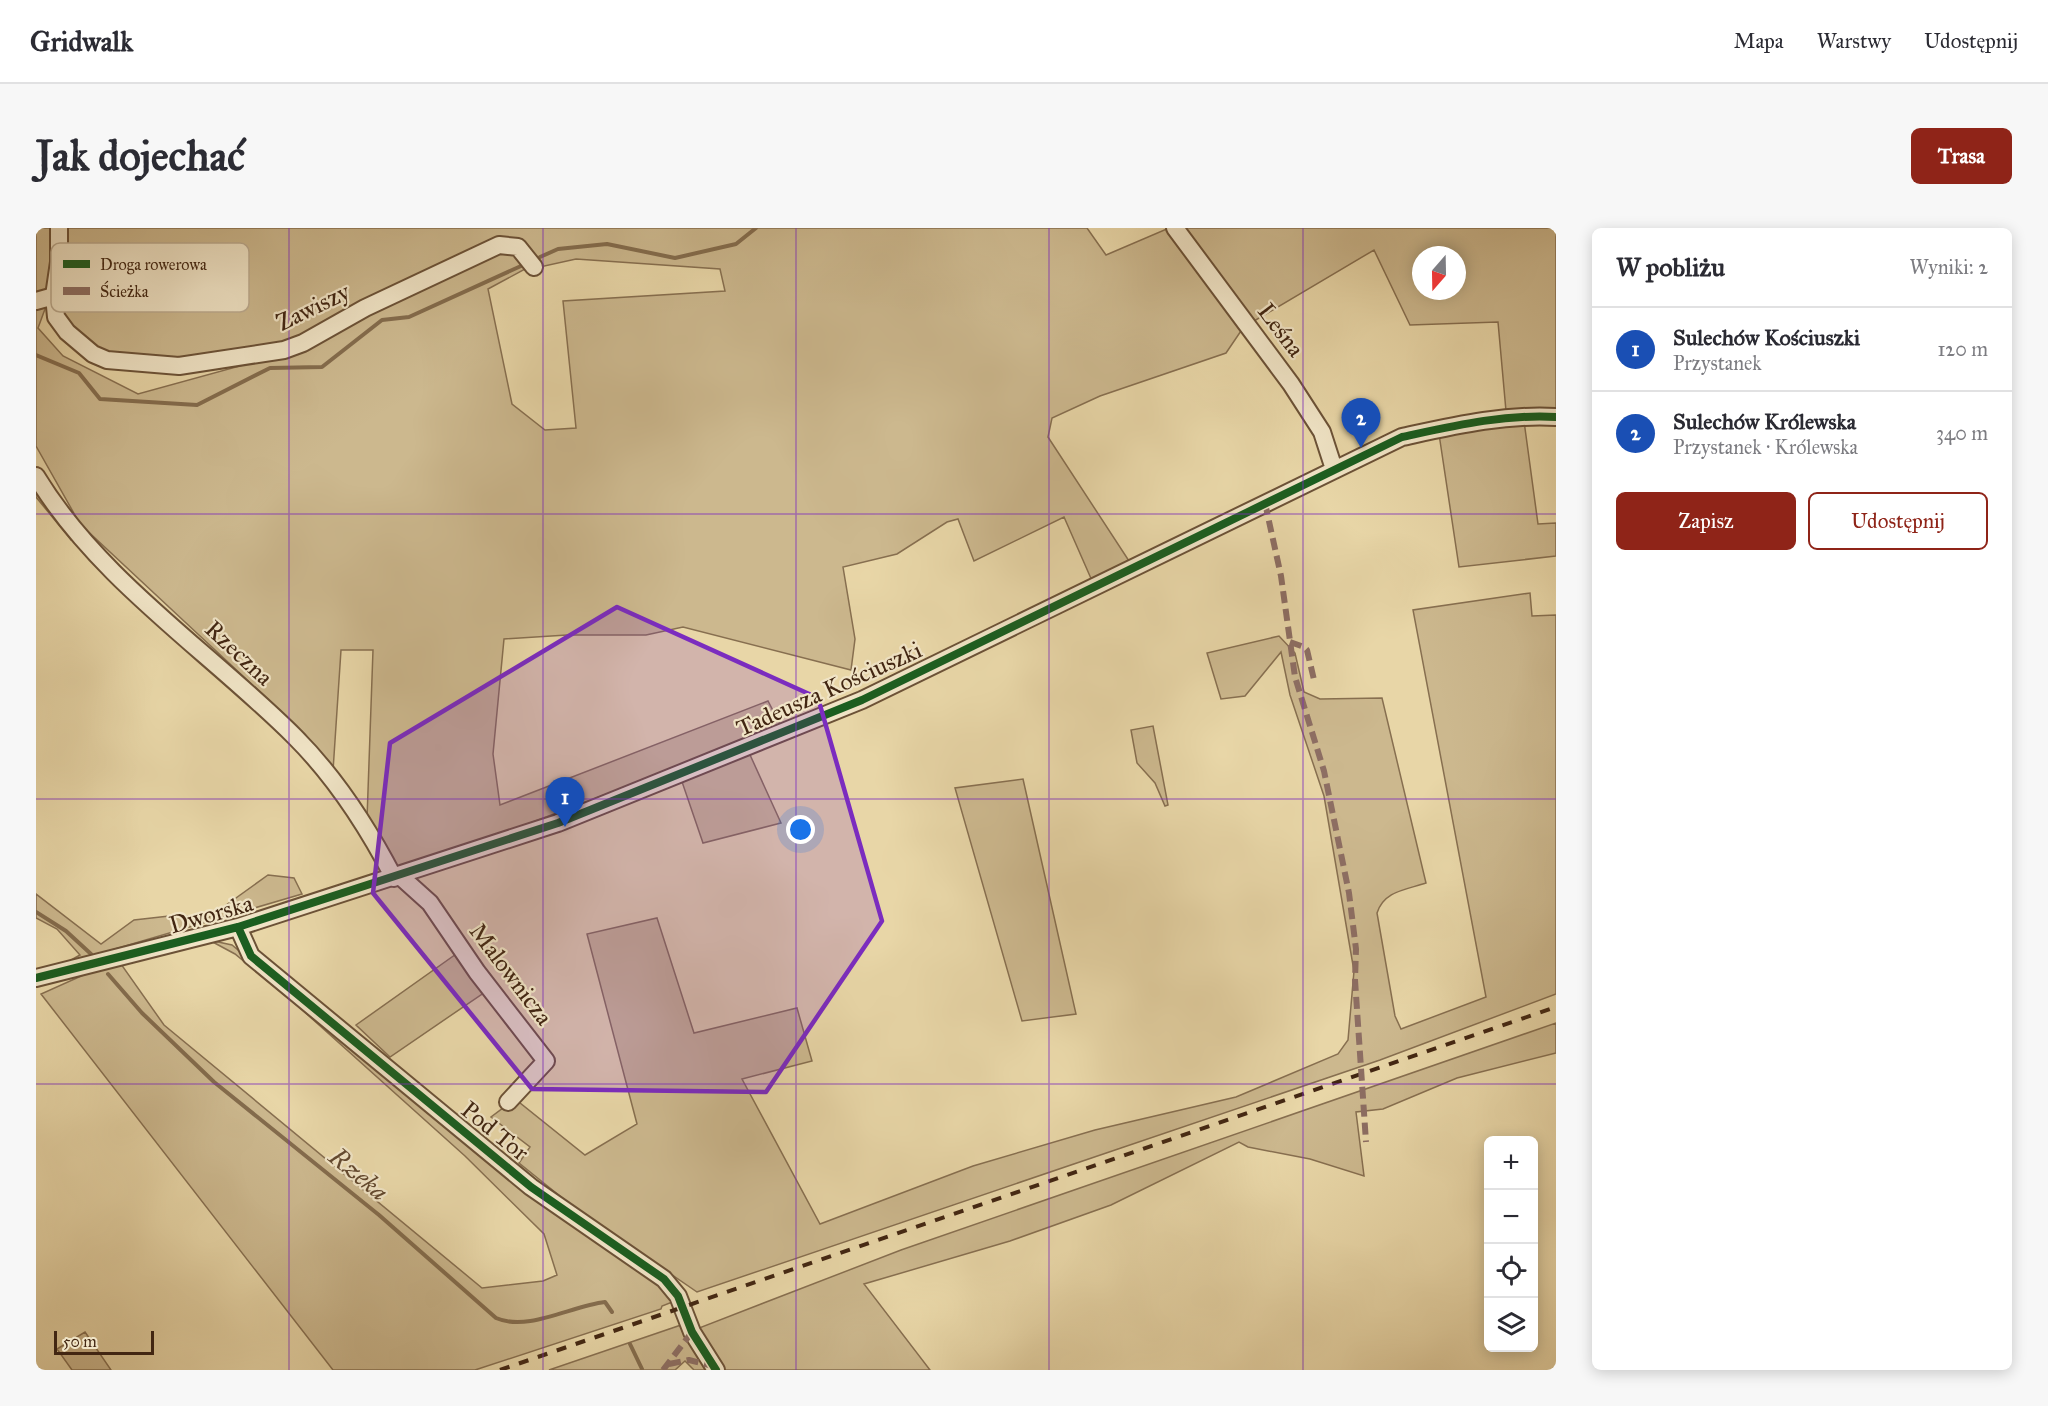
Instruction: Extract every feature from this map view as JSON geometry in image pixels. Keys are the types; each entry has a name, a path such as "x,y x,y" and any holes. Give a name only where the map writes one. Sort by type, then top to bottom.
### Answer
{"street":[{"name":"Leśna","path":"1175,228 1292,384 1322,432 1334,469"},
{"name":"Zawiszy","path":"56,312 56,317 67,332 93,354 107,360 179,366 284,350 303,343 365,308 499,245 518,247 534,267"},
{"path":"36,301 51,297"},
{"name":"Tadeusza Kościuszki","path":"397,877 558,823 862,700 1402,438 1455,425 1511,417 1556,417"},
{"name":"Rzeczna","path":"36,476 79,537 120,579 296,738 340,789 397,877"},
{"name":"Dworska","path":"36,978 238,927 397,877"},
{"name":"Malownicza","path":"397,877 430,903 477,972 546,1061 508,1102"},
{"name":"Pod Tor","path":"238,927 251,956 531,1186 664,1279 678,1296 692,1332 716,1370"}],"highlighted area":[{"path":"617,607 818,698 882,921 766,1092 532,1089 373,893 390,743"}],"shaded area":[{"path":"36,228 56,228 54,243 51,243 48,289 36,296"},
{"path":"64,228 1087,228 1106,255 1169,228 1243,328 1226,353 1100,396 1052,418 1048,437 1131,564 1093,583 1064,517 974,561 958,519 947,522 897,554 843,567 855,639 851,670 683,627 646,635 567,635 504,639 493,754 500,805 768,701 782,728 416,866 402,869 389,858 367,819 373,650 341,650 333,771 305,734 80,524 36,446 36,306 40,305 45,309 38,328 63,356 138,394 287,353 494,252 519,252 527,268 488,289 512,404 545,430 576,428 563,301 725,291 720,269 576,259 540,267 515,241 301,338 209,359 108,357 78,336 62,312 249,312 249,243 63,243"},
{"path":"1178,228 1556,228 1556,410 1506,411 1498,322 1410,325 1374,250 1249,324"},
{"path":"1524,421 1538,524 1556,523 1556,556 1459,567 1439,434"},
{"path":"36,486 74,537 71,540 36,497"},
{"path":"1530,593 1532,616 1556,615 1556,994 1380,1060 697,1292 576,1209 519,1163 530,1147 491,1117 515,1099 585,1155 637,1124 587,934 657,918 694,1033 797,1008 812,1061 742,1079 820,1224 973,1166 1095,1130 1236,1097 1338,1054 1348,1040 1354,971 1324,796 1290,695 1281,652 1245,696 1221,699 1207,653 1279,636 1295,653 1304,692 1320,699 1382,698 1426,883 1396,892 1385,900 1377,913 1395,1016 1401,1029 1486,997 1413,610"},
{"path":"1153,726 1168,805 1165,806 1155,783 1137,763 1131,730"},
{"path":"746,746 781,823 703,843 680,776"},
{"path":"1023,779 1076,1014 1022,1021 955,788"},
{"path":"268,875 294,878 302,894 64,964 80,955 57,929 36,918 36,894 101,944 134,920 178,915 208,918"},
{"path":"209,940 232,945 465,1140 588,1237 657,1284 675,1301 662,1306 661,1309 475,1370 333,1370 41,994 99,968 121,964 164,1025 482,1288 543,1281 557,1275 544,1234 465,1156 299,1007 235,954"},
{"path":"459,952 488,990 390,1057 356,1025"},
{"path":"1556,1023 1556,1053 1457,1078 1383,1109 1356,1112 1364,1176 1310,1159 1248,1147 1239,1142 1111,1205 1010,1241 864,1284 930,1370 725,1370 699,1328 901,1250"},
{"path":"684,1324 709,1370 694,1370 685,1361 675,1370 549,1370"},
{"path":"85,1332 111,1370 72,1370 57,1349"}],"waterway":[{"path":"540,257 558,249 607,244 675,258 736,244 756,228"},
{"path":"36,355 79,373 100,399 197,405 270,368 322,367 382,320 409,317 521,266"},
{"name":"Rzeka","path":"36,912 66,931 91,954"},
{"name":"Rzeka","path":"108,974 142,1013 214,1082 379,1215 496,1318 522,1322 536,1320 605,1302 612,1312"},
{"name":"Rzeka","path":"630,1344 642,1369"}],"railway":[{"path":"500,1370 1556,1007"}],"marked path":[{"path":"1265,503 1281,576 1295,677 1324,771 1349,893 1356,949 1355,980 1366,1142"},
{"path":"1290,642 1307,650 1315,684"},
{"path":"663,1370 692,1332"},
{"path":"669,1364 689,1360 713,1366"}],"cycle path":[{"path":"36,978 238,927 558,823 862,700 1402,437 1497,419 1556,417"},
{"path":"238,927 251,956 531,1187 664,1279 678,1296 692,1332 716,1370"}],"place":[{"name":"Sulechów Królewska","path":"1361,448"},
{"name":"Sulechów Kościuszki","path":"565,827"}]}
